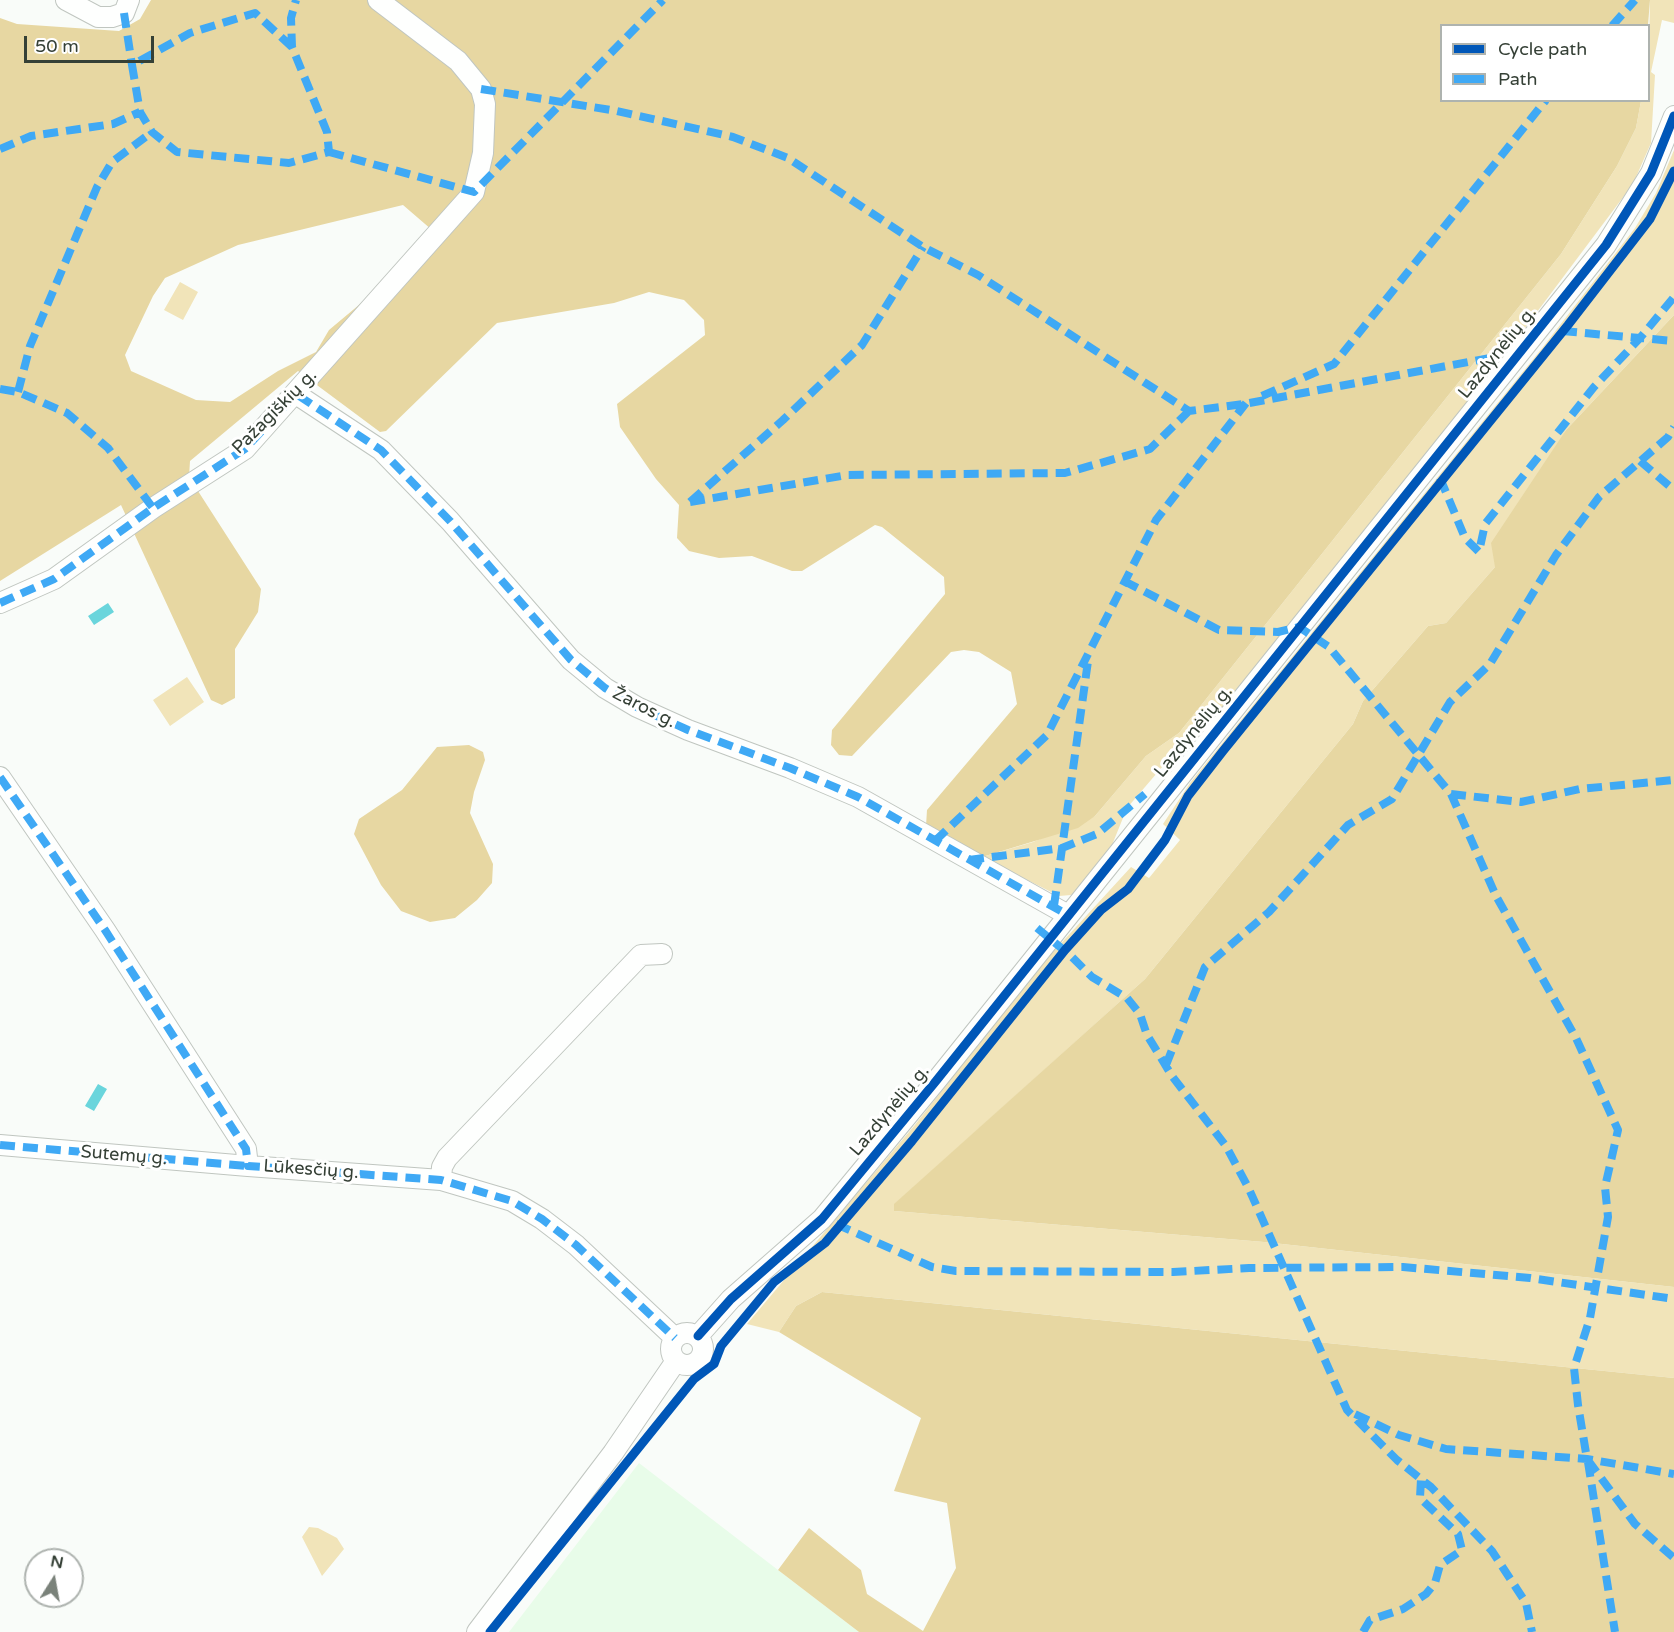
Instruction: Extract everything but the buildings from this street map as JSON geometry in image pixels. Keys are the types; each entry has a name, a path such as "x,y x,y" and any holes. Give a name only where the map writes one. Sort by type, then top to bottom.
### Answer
{"street":[{"path":"66,0 98,16 112,18 124,13 129,0"},
{"name":"Pažagiškių g.","path":"0,603 54,579 153,508 245,448 296,394 474,192 483,153 485,104 481,89 458,61 378,0"},
{"name":"Lazdynėlių g.","path":"698,1336 731,1299 822,1219 1606,244 1651,174 1674,116"},
{"name":"Žaros g.","path":"296,394 381,450 450,521 571,660 605,688 637,707 688,730 790,768 858,797 1068,915"},
{"name":"Lūkesčių g.","path":"0,777 105,930 246,1149 248,1166 441,1180 512,1201 542,1219 576,1245 675,1338"},
{"path":"441,1180 442,1167 447,1158 641,955 662,954"},
{"name":"Sutemų g.","path":"0,1145 248,1166"},
{"path":"690,1333 698,1336 703,1343 702,1358 690,1366 676,1361 671,1346 675,1338 690,1333"},
{"path":"477,1632 613,1454 676,1361"}],"shaded area":[{"path":"151,0 1650,0 1648,24 1440,24 1440,102 1641,102 1636,128 1617,166 1561,254 1179,733 1146,756 1095,816 1078,828 982,857 926,826 927,810 1017,704 1011,672 979,652 964,650 951,652 852,756 839,755 831,745 832,730 945,594 944,577 882,527 875,525 802,571 792,571 752,556 719,558 689,551 677,538 679,505 656,479 620,427 617,404 705,335 704,320 684,300 649,292 614,303 497,323 386,431 380,432 298,371 190,461 189,477 261,589 258,612 235,649 235,698 222,705 211,700 121,505 0,581 0,18 17,24 119,31 140,19","holes":["403,205 432,230 366,299 329,330 316,352 278,371 230,402 196,400 131,371 125,355 153,296 165,278 238,245"]},
{"path":"1650,0 1674,0 1674,23 1662,20 1651,72 1655,75 1651,143 1633,184 1510,348 1340,564 1198,739 1169,759 1127,808 1110,850 1079,891 1071,895 1059,896 982,857 1033,842 1095,816 1146,756 1179,733 1561,254 1617,166 1636,128 1641,102 1650,102"},
{"path":"1674,150 1674,315 1566,430 1495,567 1446,623 1428,626 1363,701 1353,724 1145,979 894,1205 894,1211 1264,1242 1674,1287 1674,1378 822,1292 796,1306 779,1332 747,1324 914,1126 1043,963 1131,867 1149,878 1180,840 1163,824 1190,783 1543,347 1635,228 1656,193"},
{"path":"180,282 198,292 183,320 164,310"},
{"path":"1674,315 1674,1287 1264,1242 894,1211 894,1204 1145,979 1353,724 1363,701 1428,626 1446,623 1495,567 1491,543 1566,430"},
{"path":"187,677 204,702 170,726 153,700"},
{"path":"469,745 483,752 485,760 474,792 470,813 493,864 492,883 477,900 455,918 430,922 401,911 381,885 354,834 359,819 402,790 437,747"},
{"path":"822,1292 1674,1378 1674,1632 859,1632 778,1570 809,1528 861,1570 867,1594 923,1631 956,1568 947,1503 894,1491 921,1418 779,1332 796,1306"},
{"path":"639,1463 778,1570 859,1632 509,1632"},
{"path":"309,1527 318,1528 337,1538 344,1549 322,1576 302,1537"}],"water":[{"path":"108,603 114,612 94,625 88,616"},
{"path":"98,1084 107,1089 94,1111 85,1106"}],"marked path":[{"path":"292,47 255,13 190,33 132,65 140,112 152,132 177,152 289,163 329,152 327,132 292,47 291,18 296,0"},
{"path":"329,152 474,192 663,0"},
{"path":"1614,24 1635,0"},
{"path":"124,13 132,65"},
{"path":"481,89 617,111 680,125 733,137 788,158 923,247 978,275 1189,411 1244,404 1500,356"},
{"path":"1262,396 1334,364 1544,102"},
{"path":"0,149 31,136 113,124 140,112"},
{"path":"18,392 30,346 97,187 112,162 152,132"},
{"path":"690,502 783,420 862,345 923,247"},
{"path":"1562,331 1640,338 1674,297"},
{"path":"1440,478 1465,538 1479,552 1485,524 1594,387 1640,338 1674,341"},
{"path":"0,389 18,392 67,413 108,448 153,508"},
{"path":"0,603 54,579 153,508 245,449 296,394 381,450 450,521 571,660 605,688 637,707 688,730 790,768 858,797 1068,915"},
{"path":"935,841 1047,735 1156,520 1246,403"},
{"path":"690,502 847,475 1065,473 1150,449 1189,411"},
{"path":"1166,1065 1205,967 1269,912 1348,825 1392,799 1450,702 1490,664 1556,555 1599,497 1668,437 1674,427"},
{"path":"1640,461 1674,490"},
{"path":"1124,581 1219,630 1278,632 1299,627 1329,647 1451,794 1496,896 1576,1038 1618,1130 1605,1187 1608,1217 1590,1318 1574,1368 1578,1405 1587,1459 1635,1524 1674,1558"},
{"path":"1054,906 1088,661"},
{"path":"0,777 105,930 246,1149 248,1166 441,1180 512,1201 542,1219 576,1245 675,1338"},
{"path":"1451,794 1521,802 1580,789 1674,780"},
{"path":"969,860 1062,848 1097,834 1145,794"},
{"path":"1037,928 1092,977 1127,998 1140,1014 1147,1035 1172,1076 1226,1146 1249,1189 1347,1410 1397,1460 1431,1487 1492,1551 1526,1603 1532,1632"},
{"path":"0,1145 248,1166"},
{"path":"836,1224 932,1267 956,1271 1173,1272 1249,1268 1403,1267 1530,1278 1674,1299"},
{"path":"1355,1414 1399,1435 1446,1449 1587,1459 1674,1474"},
{"path":"1588,1462 1615,1632"},
{"path":"1363,1632 1370,1620 1403,1609 1426,1594 1435,1583 1440,1565 1462,1550 1458,1534 1420,1498 1421,1479"}],"cycle path":[{"path":"698,1336 731,1299 822,1219 936,1081 1606,245 1651,173 1674,116"},
{"path":"490,1632 694,1379 714,1364 721,1346 774,1282 825,1243 912,1141 1065,950 1101,910 1128,889 1165,840 1188,796 1223,751 1568,325 1650,219 1674,171"}]}
